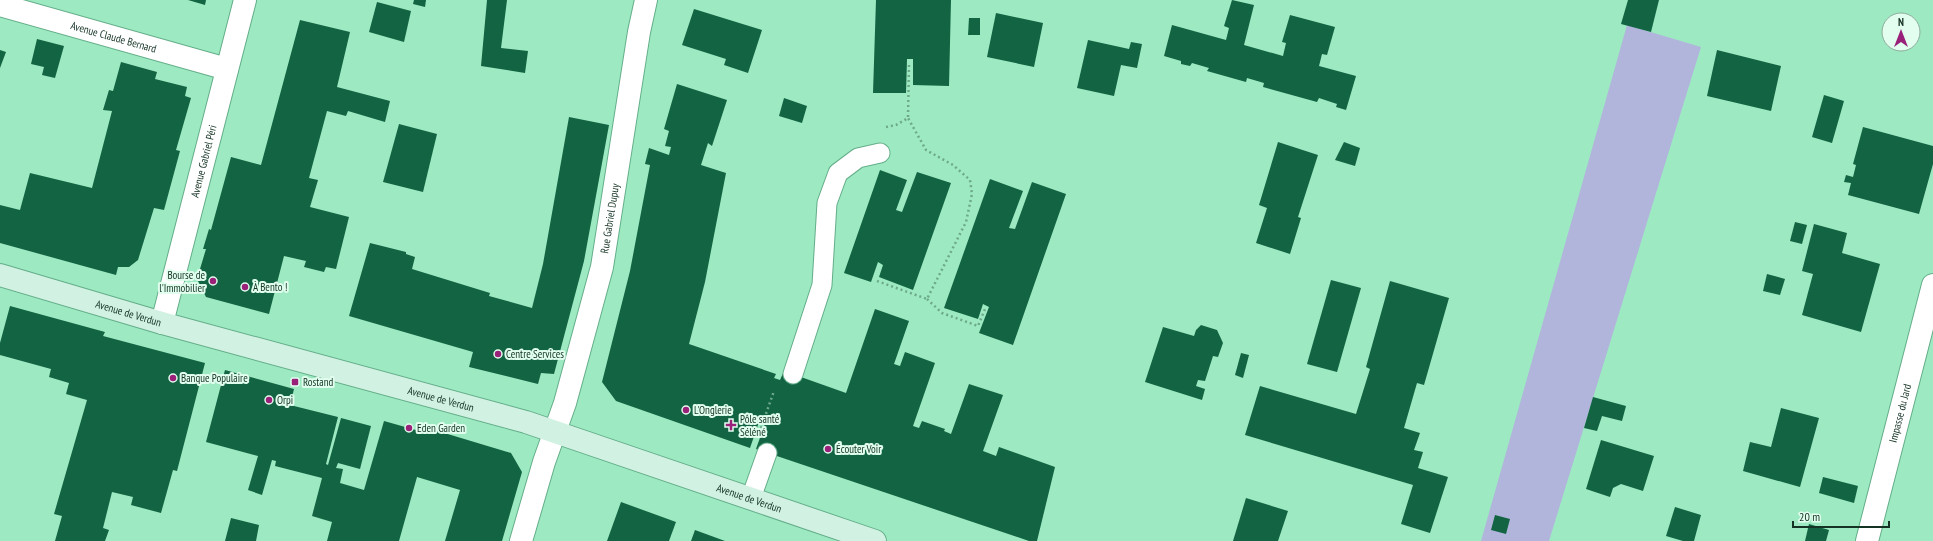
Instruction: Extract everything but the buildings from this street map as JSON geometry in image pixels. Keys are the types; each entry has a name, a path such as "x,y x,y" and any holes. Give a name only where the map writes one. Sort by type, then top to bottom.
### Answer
{"main road":[{"name":"Avenue de Verdun","path":"0,276 436,397 555,432 875,541"}],"street":[{"name":"Avenue Gabriel Péri","path":"162,322 246,0"},
{"name":"Rue Gabriel Dupuy","path":"520,541 544,462 565,403 602,267 639,32 646,0"},
{"name":"Avenue Claude Bernard","path":"0,5 227,69"},
{"name":"Impasse du Jard","path":"1867,541 1933,285"}],"lane":[{"path":"793,374 822,285 827,203 838,173 858,158 880,153"},
{"path":"751,498 766,453"}],"path":[{"path":"908,118 926,150 953,165 970,180 972,194 966,222 927,299"},
{"path":"877,281 927,299 942,314 978,326 985,309"}],"shaded area":[{"path":"1627,25 1701,47 1549,541 1481,541"}],"place":[{"name":"Bourse de l'Immobilier","path":"213,281"},
{"name":"À Bento !","path":"245,287"},
{"name":"Centre Services","path":"498,354"},
{"name":"Banque Populaire","path":"173,378"},
{"name":"Rostand","path":"295,382"},
{"name":"Orpi","path":"269,400"},
{"name":"L'Onglerie","path":"686,410"},
{"name":"Pôle santé Séléné","path":"731,425"},
{"name":"Eden Garden","path":"409,428"},
{"name":"Écouter Voir","path":"828,449"}]}
